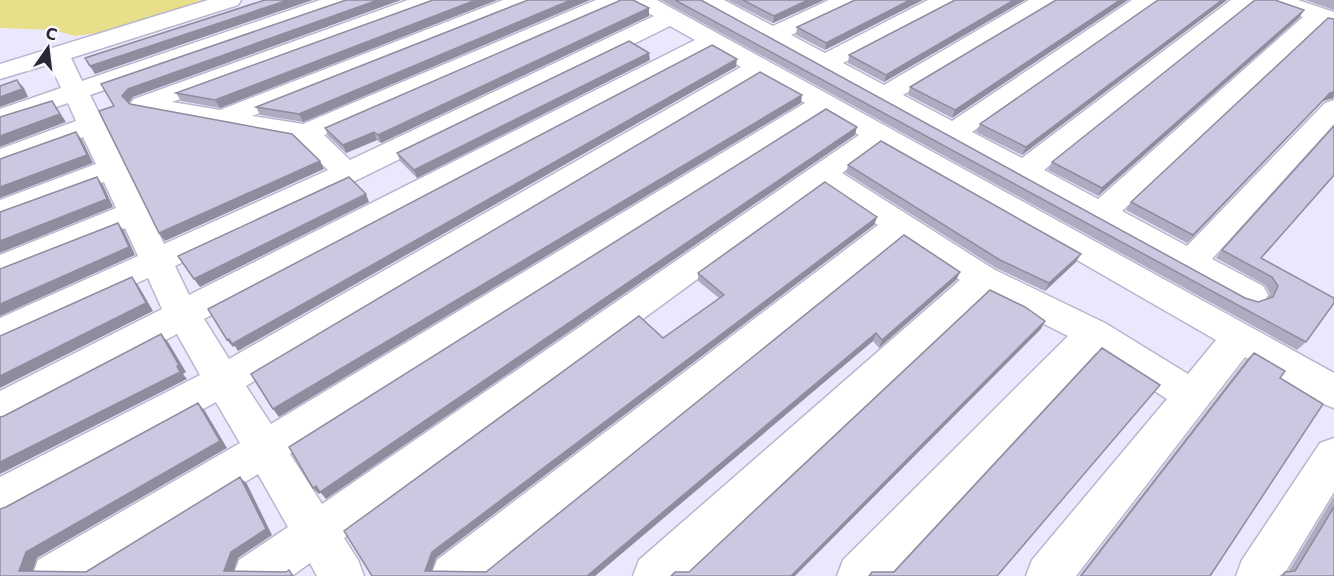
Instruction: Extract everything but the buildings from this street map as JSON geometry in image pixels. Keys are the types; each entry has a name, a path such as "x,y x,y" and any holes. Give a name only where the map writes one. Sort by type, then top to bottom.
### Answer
{"street":[{"path":"0,72 230,0"},
{"path":"0,118 341,0"},
{"path":"143,104 428,0"},
{"path":"223,118 522,0"},
{"path":"76,93 306,133 614,0"},
{"path":"641,0 1334,392"},
{"path":"773,35 846,0"},
{"path":"824,63 945,0"},
{"path":"884,95 1045,0"},
{"path":"953,133 1146,0"},
{"path":"1024,171 1245,0"},
{"path":"1101,213 1326,17 1277,0"},
{"path":"725,3 773,35 1251,295"},
{"path":"0,333 157,263 670,17"},
{"path":"0,409 184,316 713,39"},
{"path":"57,54 184,316 342,576"},
{"path":"0,498 223,381 758,67"},
{"path":"54,576 824,103"},
{"path":"1191,262 1334,108"},
{"path":"0,159 92,125"},
{"path":"306,133 347,173"},
{"path":"255,576 316,535 878,134"},
{"path":"0,211 112,168"},
{"path":"821,173 983,279 1093,333 1193,396"},
{"path":"0,268 133,213"},
{"path":"453,576 899,225"},
{"path":"655,576 983,279"},
{"path":"859,576 1093,333"},
{"path":"1048,576 1240,337"},
{"path":"1258,576 1334,456"}],"shaded area":[{"path":"0,0 203,0 106,32 75,36 53,30 0,28"}]}
